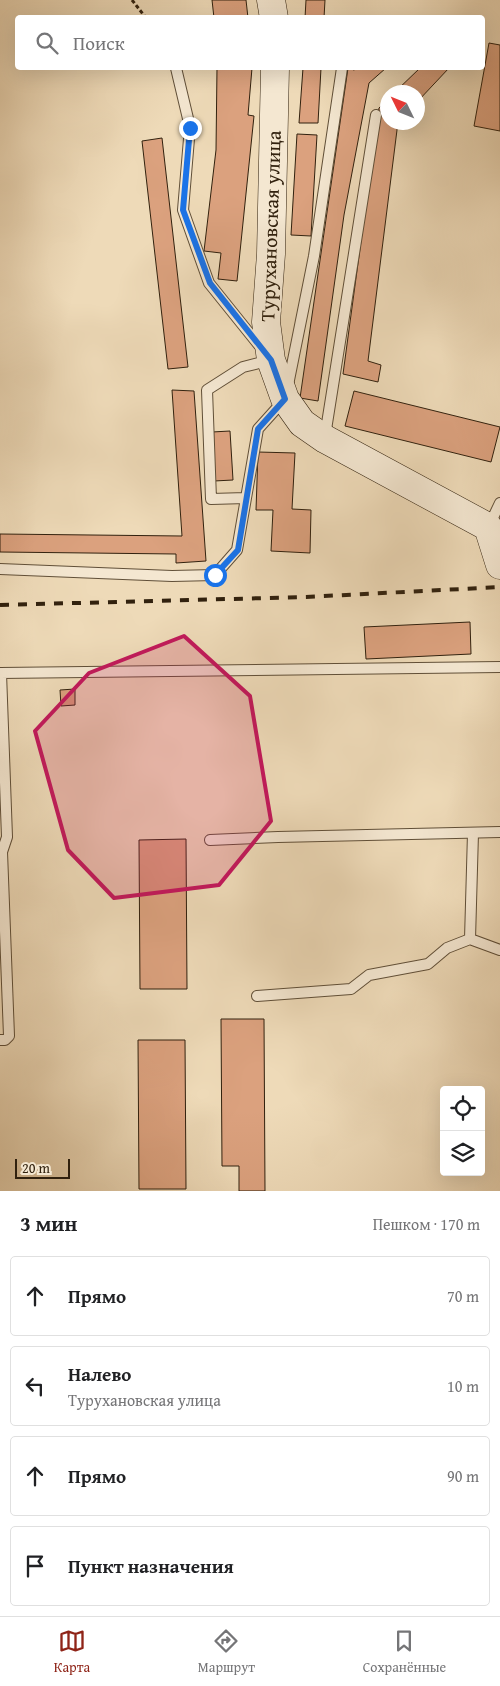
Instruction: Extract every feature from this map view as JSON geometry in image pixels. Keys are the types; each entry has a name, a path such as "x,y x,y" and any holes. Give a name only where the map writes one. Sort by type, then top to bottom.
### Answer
{"street":[{"path":"271,0 274,15"},
{"name":"Турухановская улица","path":"275,70 271,254 266,322 271,360 285,399 302,424 325,439 496,517 500,565"}],"lane":[{"path":"176,70 190,128 183,210 210,283 271,360 242,366 207,390 211,499 246,498"},
{"path":"0,569 172,576 215,575 238,550 258,429 285,399 314,256 342,70"},
{"path":"325,439 376,115"},
{"path":"0,1040 8,1039 9,1036 2,852 8,837 0,672 500,668"},
{"path":"210,840 500,832"},
{"path":"470,939 473,833"},
{"path":"257,996 351,989 369,975 428,964 447,948 470,939 500,950"}],"path":[{"path":"132,0 144,15"}],"highlighted area":[{"path":"184,636 250,696 271,821 219,885 114,898 68,850 35,731 89,673"}],"building":[{"path":"212,0 246,0 248,15 214,15"},
{"path":"306,0 325,0 324,15 305,15"},
{"path":"489,43 500,45 500,131 474,126"},
{"path":"217,70 252,70 248,115 254,116 237,281 218,279 221,253 204,251 216,150"},
{"path":"303,70 321,70 318,123 299,123"},
{"path":"348,70 384,70 369,83 344,215 318,401 300,398"},
{"path":"418,70 447,70 425,94 425,85 402,85"},
{"path":"379,108 380,130 397,130 368,361 381,365 378,382 343,374"},
{"path":"297,134 317,135 311,236 291,235"},
{"path":"162,138 188,367 168,369 142,141"},
{"path":"172,390 194,391 206,561 176,563 176,554 0,552 0,534 182,536"},
{"path":"354,391 500,427 491,462 345,426"},
{"path":"230,431 233,480 214,481 212,432"},
{"path":"258,452 295,453 292,509 311,510 310,553 271,551 273,510 256,510"},
{"path":"470,622 471,654 366,659 364,627"},
{"path":"75,689 75,705 61,706 60,690"},
{"path":"186,839 187,989 140,989 139,840"},
{"path":"221,1019 264,1019 265,1191 239,1191 239,1166 222,1166"},
{"path":"138,1040 185,1040 186,1189 139,1189"}],"railway":[{"path":"0,605 306,597 500,587"}],"route":[{"path":"190,128 183,210 210,283 271,360 285,399 258,429 238,550 215,575"}]}
